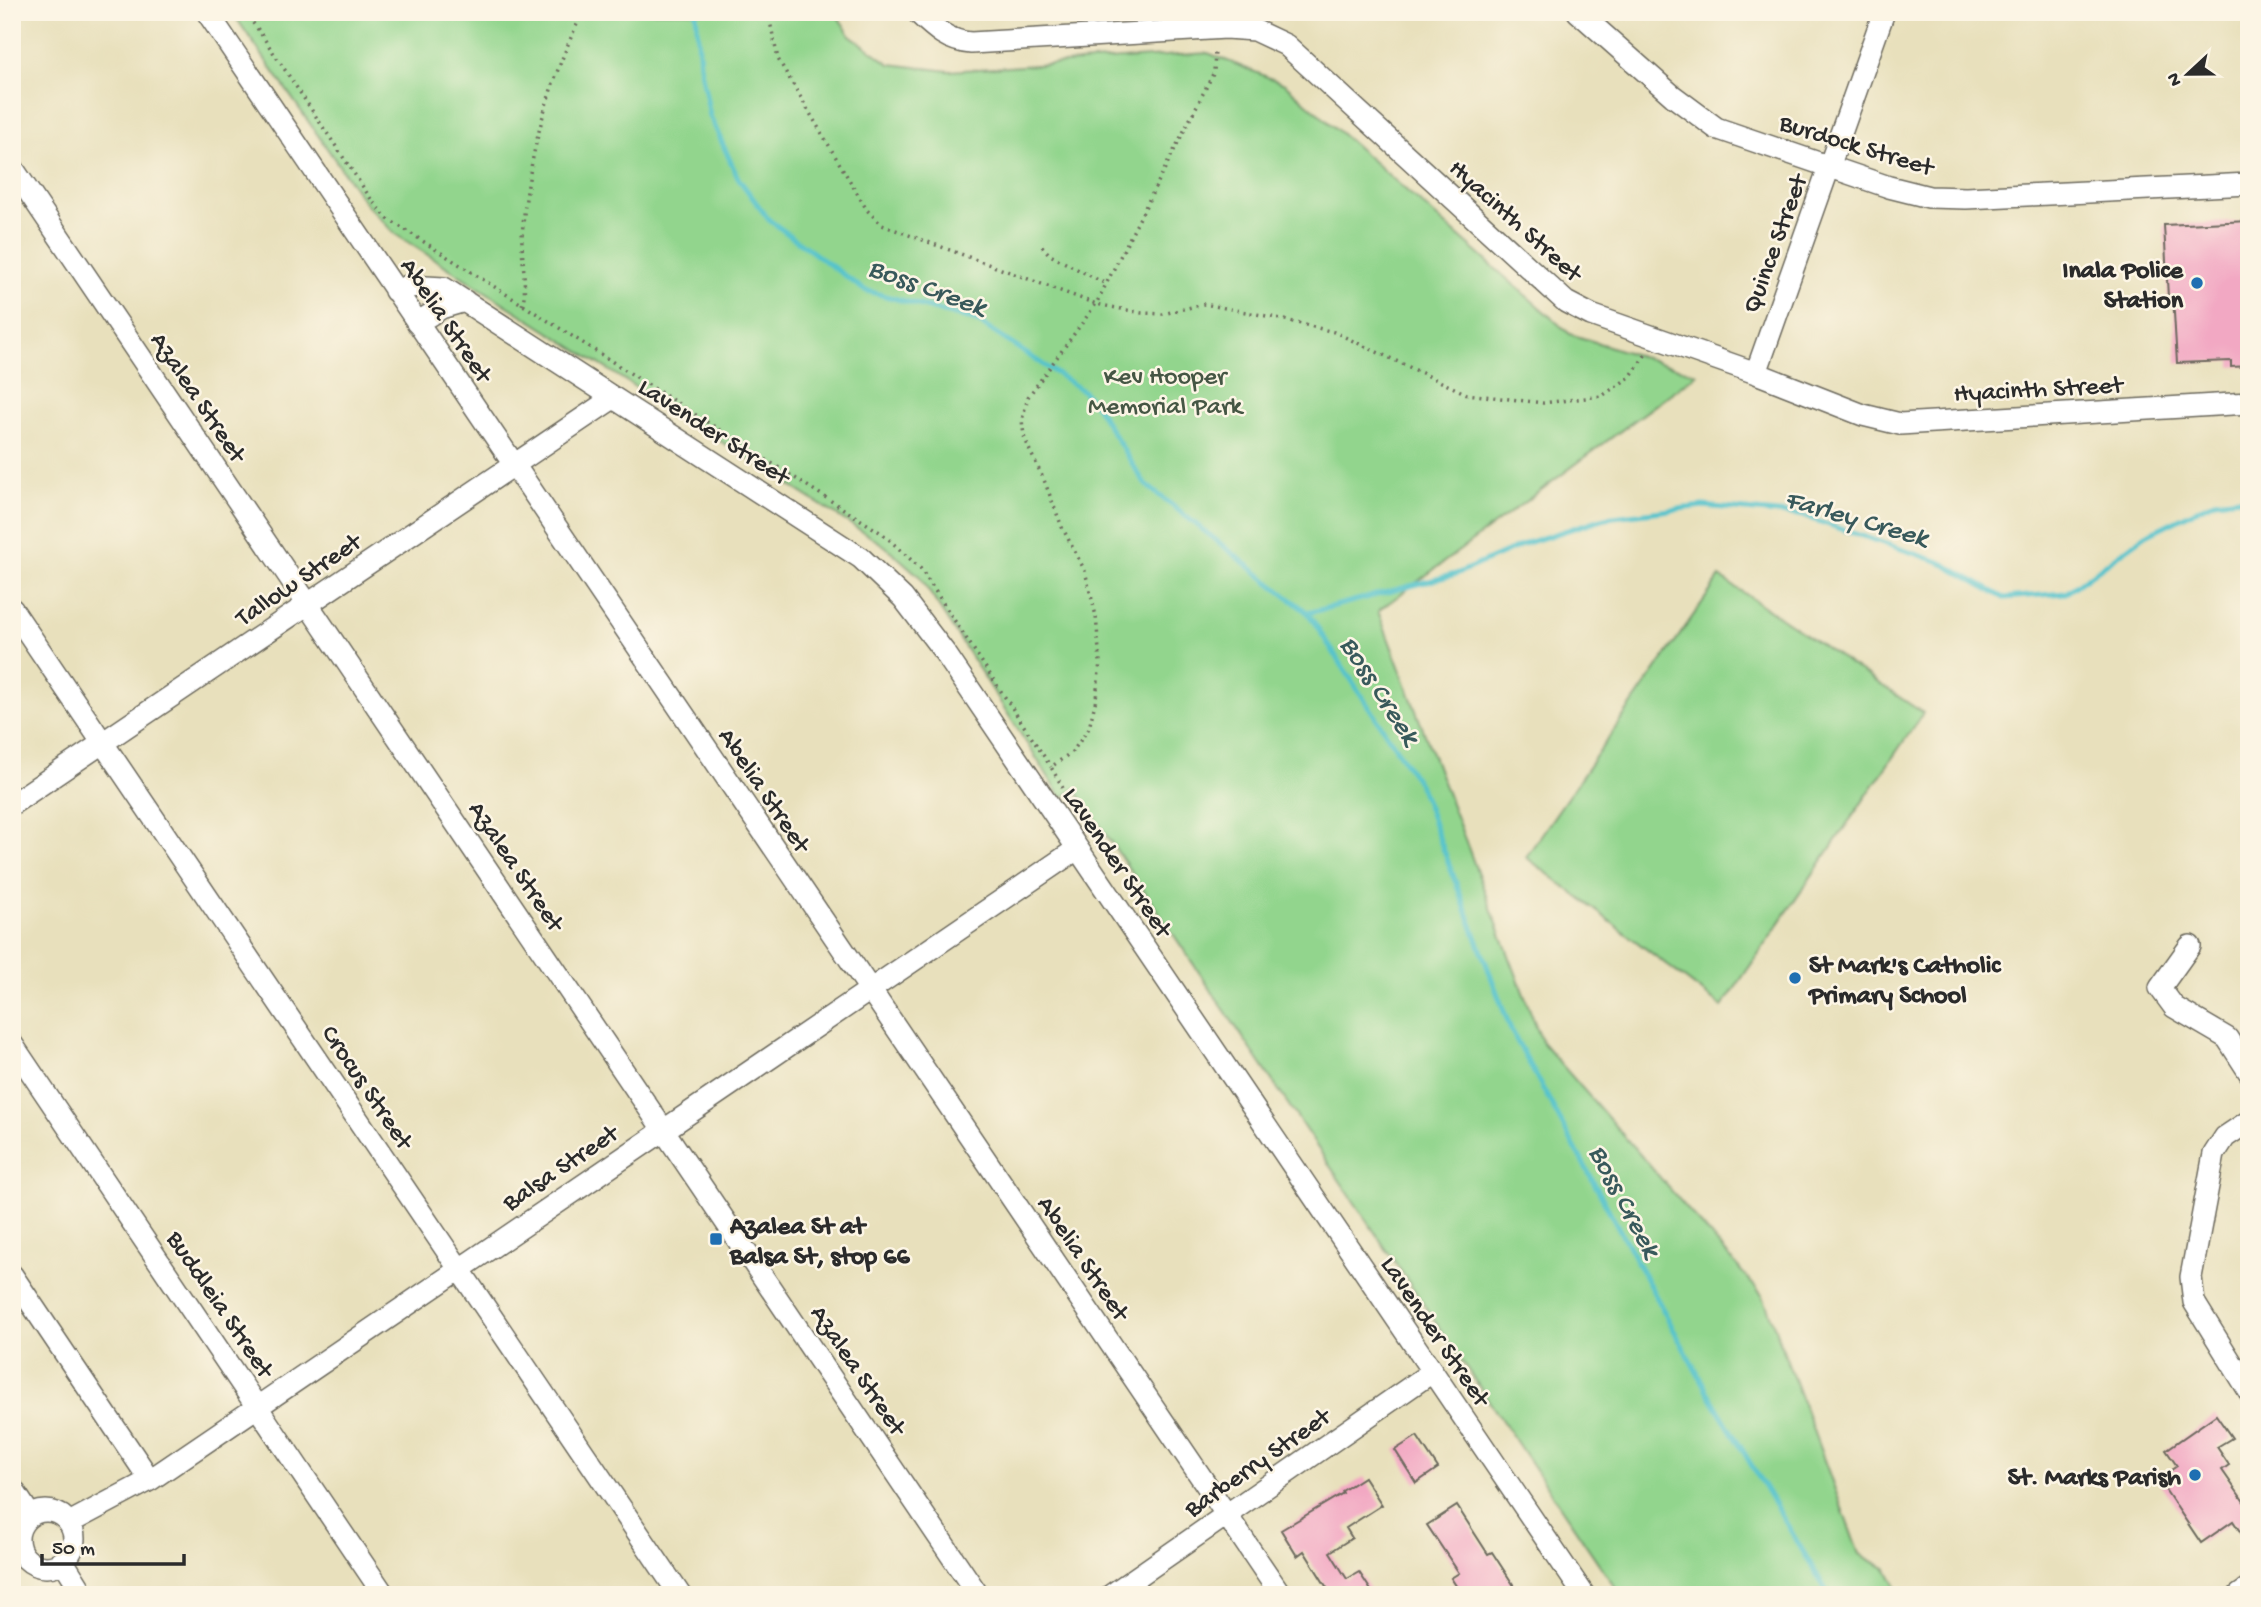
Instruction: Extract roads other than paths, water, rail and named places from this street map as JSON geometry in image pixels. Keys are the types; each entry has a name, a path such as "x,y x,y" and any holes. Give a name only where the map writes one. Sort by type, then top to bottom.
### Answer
{"street":[{"name":"Abelia Street","path":"207,12 1281,1595"},
{"name":"Hyacinth Street","path":"917,12 944,36 957,42 971,43 1215,29 1254,21 1286,45 1566,302 1591,315 1756,373 1863,415 1900,424 2249,403"},
{"name":"Burdock Street","path":"1578,12 1673,96 1716,128 1889,187 1929,197 1966,198 2249,184"},
{"name":"Quince Street","path":"1756,373 1884,12"},
{"name":"Azalea Street","path":"12,167 978,1595"},
{"name":"Lavender Street","path":"395,291 408,286 444,288 861,558 903,598 945,653 1584,1595"},
{"path":"417,323 441,308 465,301"},
{"name":"Tallow Street","path":"12,804 613,398"},
{"name":"Crocus Street","path":"12,609 680,1595"},
{"name":"Balsa Street","path":"69,1523 150,1480 1077,849"},
{"path":"2190,946 2160,988 2174,1007 2227,1038 2249,1072"},
{"name":"Buddleia Street","path":"12,1044 384,1595"},
{"path":"2249,1121 2225,1137 2214,1154 2191,1277 2194,1302 2249,1391"},
{"path":"12,1275 150,1480"},
{"name":"Barberry Street","path":"1111,1595 1432,1372"},
{"path":"12,1488 30,1515"},
{"path":"38,1511 56,1512 69,1523 74,1539 73,1547 63,1561 47,1567 18,1560 19,1530 30,1515 38,1511"},
{"path":"63,1561 83,1595"},
{"path":"2239,1595 2249,1588"}],"waterway":[{"name":"Boss Creek","path":"696,12 700,65 710,116 738,178 769,220 864,290 977,321 1083,391 1096,406 1145,484 1308,613 1419,784 1511,1030 1706,1389 1829,1595"},
{"name":"Farley Creek","path":"1308,613 1456,574 1527,543 1605,518 1703,506 1799,515 1940,562 2004,598 2066,593 2146,535 2215,501 2249,497"}],"place":[{"name":"Inala Police Station","path":"2197,283"},
{"name":"St Mark's Catholic Primary School","path":"1795,978"},
{"name":"Azalea St at Balsa St, stop 66","path":"716,1239"},
{"name":"St. Marks Parish","path":"2195,1475"}],"park label":[{"name":"Kev Hooper Memorial Park","path":"1165,389"}]}
